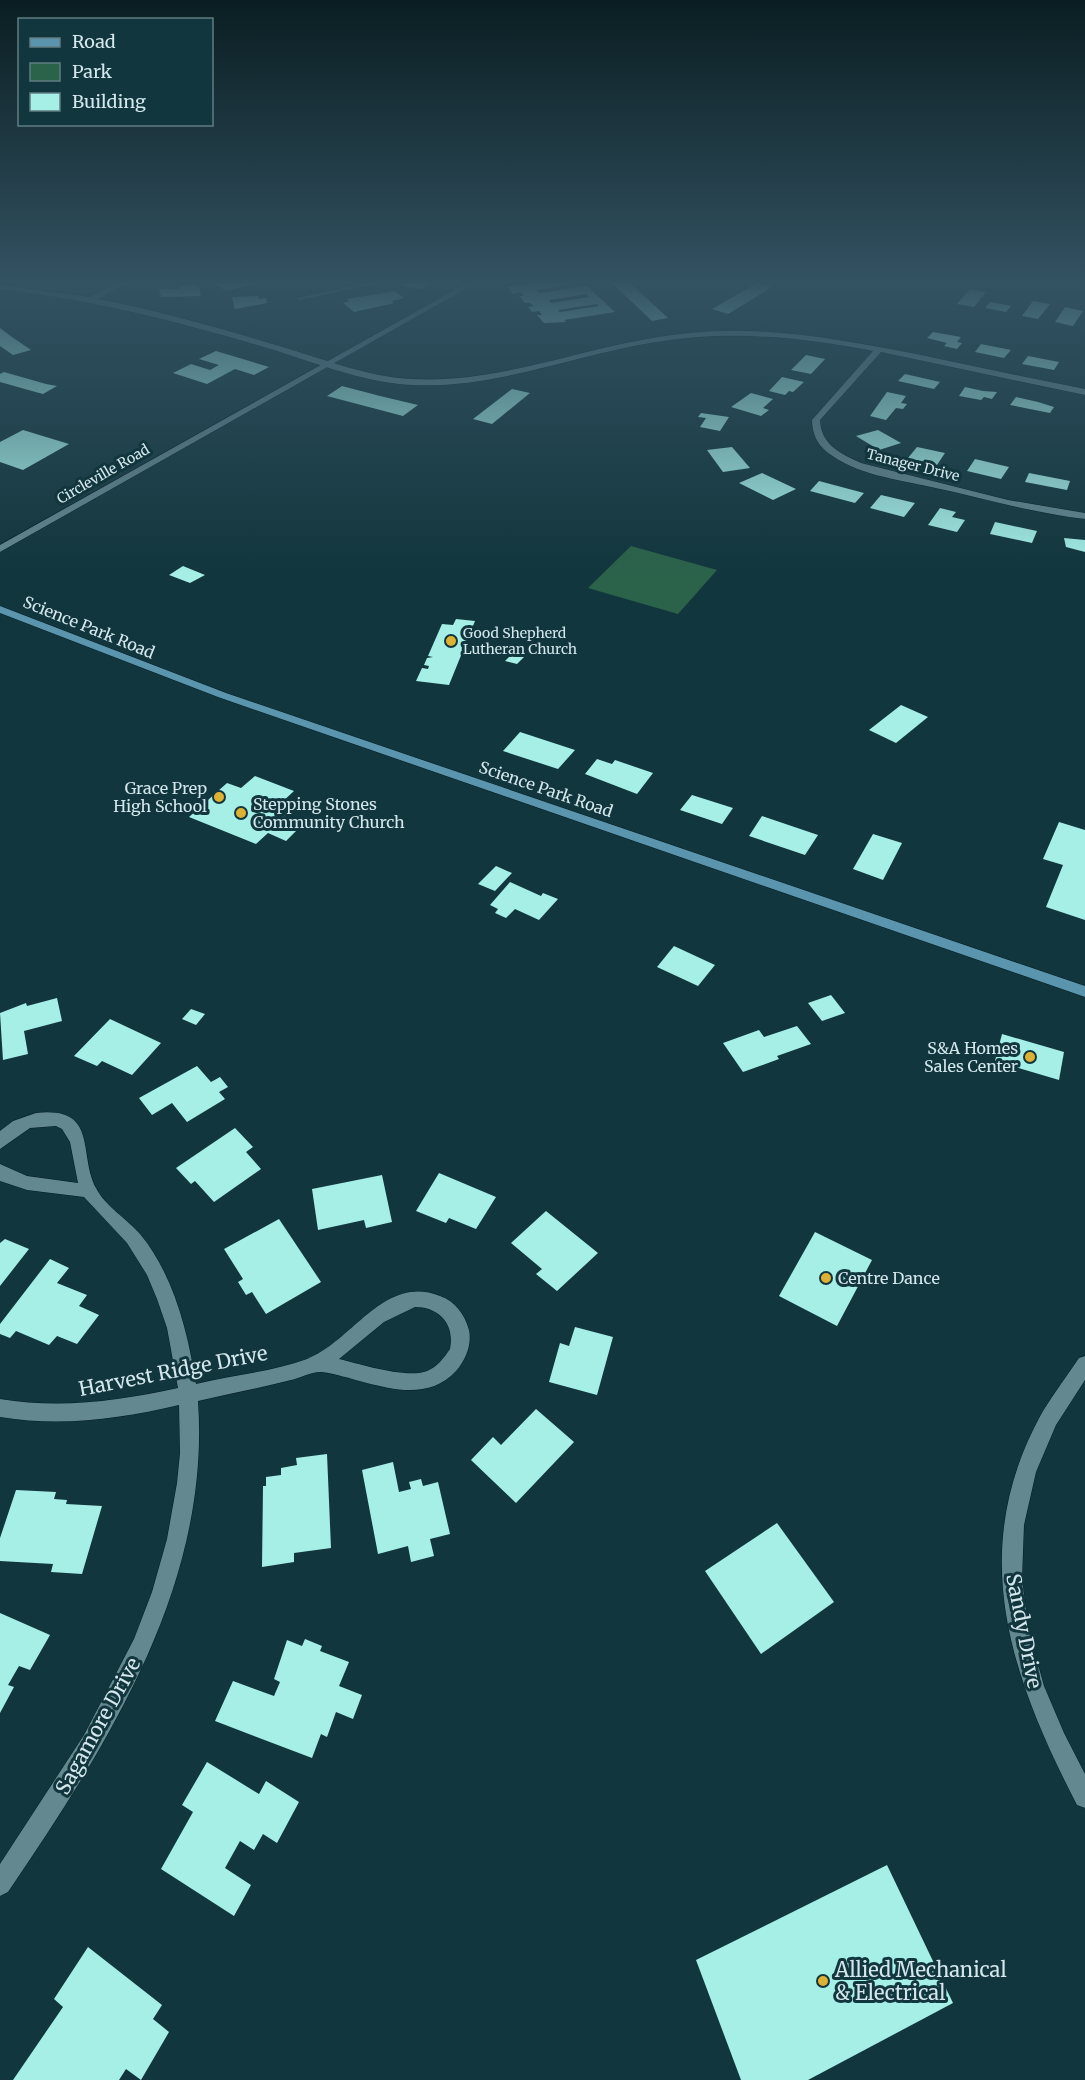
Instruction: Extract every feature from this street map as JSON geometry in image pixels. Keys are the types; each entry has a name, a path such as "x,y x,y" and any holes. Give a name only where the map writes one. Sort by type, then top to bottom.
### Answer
{"main road":[{"name":"Science Park Road","path":"0,609 222,695 1085,992"}],"street":[{"name":"Circleville Road","path":"0,549 297,380"},
{"path":"403,380 429,382 450,380"},
{"name":"Tanager Drive","path":"851,380 816,420 818,437 825,446 848,461 883,473 1023,506 1085,516"},
{"path":"1028,380 1085,392"},
{"path":"0,1142 21,1124 46,1118 66,1121 73,1130 88,1191 15,1181 3,1176 0,1171"},
{"name":"Sagamore Drive","path":"0,1884 83,1761 141,1650 171,1563 181,1524 188,1471 186,1394 182,1355 171,1310 137,1242 88,1191"},
{"name":"Harvest Ridge Drive","path":"0,1408 53,1414 90,1413 186,1394 319,1363 381,1316 398,1305 414,1299 428,1298 441,1303 458,1322 461,1333 456,1358 447,1369 422,1381 404,1380 319,1363"},
{"name":"Sandy Drive","path":"1085,1364 1069,1385 1046,1425 1023,1476 1011,1539 1010,1565 1021,1640 1038,1701 1085,1797"}],"green space":[{"path":"631,546 717,570 678,614 588,588"}],"building":[{"path":"0,380 32,380 57,386 43,394 0,382"},
{"path":"195,380 214,380 207,384"},
{"path":"779,380 804,382 793,392 789,391 785,395 769,391"},
{"path":"932,380 940,382 934,389 898,381"},
{"path":"342,386 418,405 403,416 327,396"},
{"path":"965,387 997,392 992,399 984,397 981,400 959,396"},
{"path":"512,389 530,393 492,424 473,419"},
{"path":"887,392 906,396 901,403 907,404 903,409 896,408 886,420 870,416"},
{"path":"751,393 773,399 763,408 769,410 761,416 731,407"},
{"path":"1016,397 1054,407 1050,413 1010,405"},
{"path":"701,413 729,417 720,431 700,427 706,418 698,417"},
{"path":"23,430 69,444 23,470 0,462 0,442"},
{"path":"878,430 901,443 879,450 856,436"},
{"path":"732,447 750,468 723,472 707,450"},
{"path":"917,447 945,453 937,465 908,458"},
{"path":"975,459 1009,467 1001,479 967,471"},
{"path":"762,473 796,489 773,500 739,483"},
{"path":"1029,473 1070,481 1067,490 1025,482"},
{"path":"819,481 864,493 855,503 810,491"},
{"path":"881,495 915,503 904,517 870,508"},
{"path":"940,508 956,512 952,517 965,520 957,532 928,525"},
{"path":"995,522 1037,531 1032,543 990,534"},
{"path":"1064,538 1085,540 1085,552 1066,547"},
{"path":"183,566 205,575 190,583 169,575"},
{"name":"Good Shepherd Lutheran Church","path":"456,619 475,621 449,685 416,681 422,668 428,669 429,666 424,665 427,658 433,657 428,656 442,624 453,625"},
{"path":"513,653 524,657 517,664 505,661"},
{"path":"901,705 928,717 896,743 869,730"},
{"path":"520,732 575,750 558,769 503,751"},
{"path":"597,759 612,764 615,760 653,773 637,794 585,774"},
{"name":"Stepping Stones Community Church","path":"255,776 294,791 280,804 293,809 283,819 301,826 286,841 268,833 256,844 189,817 227,783 241,788"},
{"path":"692,795 733,808 722,824 680,810"},
{"path":"762,816 818,835 805,855 749,836"},
{"path":"1059,822 1085,830 1085,920 1046,907 1063,865 1043,859"},
{"path":"873,834 902,843 883,880 853,869"},
{"path":"496,866 512,873 495,891 478,884"},
{"path":"510,882 541,896 543,893 558,899 539,920 515,909 506,918 495,913 498,909 490,905"},
{"path":"674,946 715,965 698,986 657,967"},
{"path":"831,995 845,1013 822,1021 808,1003"},
{"path":"57,998 62,1021 24,1031 28,1054 3,1060 0,1013 26,1003 27,1006"},
{"path":"191,1009 205,1014 196,1025 182,1019"},
{"path":"110,1019 161,1043 132,1075 102,1061 97,1066 74,1056"},
{"path":"797,1026 811,1044 777,1056 779,1059 743,1072 723,1043 759,1030 764,1037"},
{"name":"S&A Homes Sales Center","path":"1002,1034 1064,1052 1059,1080 995,1061"},
{"path":"197,1066 211,1082 220,1077 228,1087 219,1092 225,1099 187,1122 172,1103 152,1115 139,1098"},
{"path":"235,1128 253,1147 246,1152 261,1169 214,1202 195,1181 191,1184 176,1168"},
{"path":"439,1173 496,1197 476,1229 449,1218 446,1223 416,1211"},
{"path":"382,1175 392,1222 366,1228 364,1220 318,1230 312,1189"},
{"path":"546,1211 598,1253 557,1291 536,1274 542,1269 511,1243"},
{"path":"279,1219 321,1282 266,1314 252,1292 246,1295 238,1282 243,1279 224,1249"},
{"name":"Centre Dance","path":"815,1232 872,1260 837,1326 779,1296"},
{"path":"5,1239 29,1249 0,1286 0,1243"},
{"path":"50,1259 69,1268 57,1283 87,1295 79,1306 99,1315 77,1344 57,1336 49,1345 16,1331 10,1338 0,1334 0,1324"},
{"path":"575,1327 613,1337 597,1395 549,1382 560,1343 569,1346"},
{"path":"536,1409 574,1442 516,1503 471,1460 493,1437 501,1445"},
{"path":"327,1454 331,1548 294,1553 294,1562 262,1567 263,1486 266,1486 266,1477 281,1475 281,1468 297,1465 296,1458"},
{"path":"393,1462 399,1492 411,1489 409,1482 421,1479 423,1486 438,1482 450,1534 430,1539 434,1556 411,1562 408,1546 378,1554 362,1470"},
{"path":"16,1490 56,1492 54,1499 67,1500 66,1504 102,1506 82,1574 51,1572 53,1564 0,1561 0,1538"},
{"path":"777,1523 834,1602 761,1654 705,1571"},
{"path":"0,1613 50,1635 30,1670 19,1666 8,1685 14,1687 0,1713"},
{"path":"305,1639 322,1646 320,1651 349,1662 339,1686 362,1695 353,1719 336,1712 327,1737 321,1734 312,1758 215,1721 233,1681 274,1696 280,1682 274,1679 287,1640 302,1646"},
{"path":"207,1762 259,1794 266,1781 299,1802 277,1843 263,1834 254,1850 240,1841 225,1868 251,1885 234,1916 161,1869 193,1812 182,1805"},
{"name":"Allied Mechanical & Electrical","path":"887,1865 953,2003 808,2080 741,2080 696,1960"},
{"path":"88,1947 162,2005 153,2019 169,2032 141,2080 126,2069 119,2080 13,2080 63,2007 54,1999"}],"place":[{"name":"Good Shepherd Lutheran Church","path":"451,641"},
{"name":"Grace Prep High School","path":"219,797"},
{"name":"Stepping Stones Community Church","path":"241,813"},
{"name":"S&A Homes Sales Center","path":"1030,1057"},
{"name":"Centre Dance","path":"826,1278"},
{"name":"Allied Mechanical & Electrical","path":"823,1981"}]}
